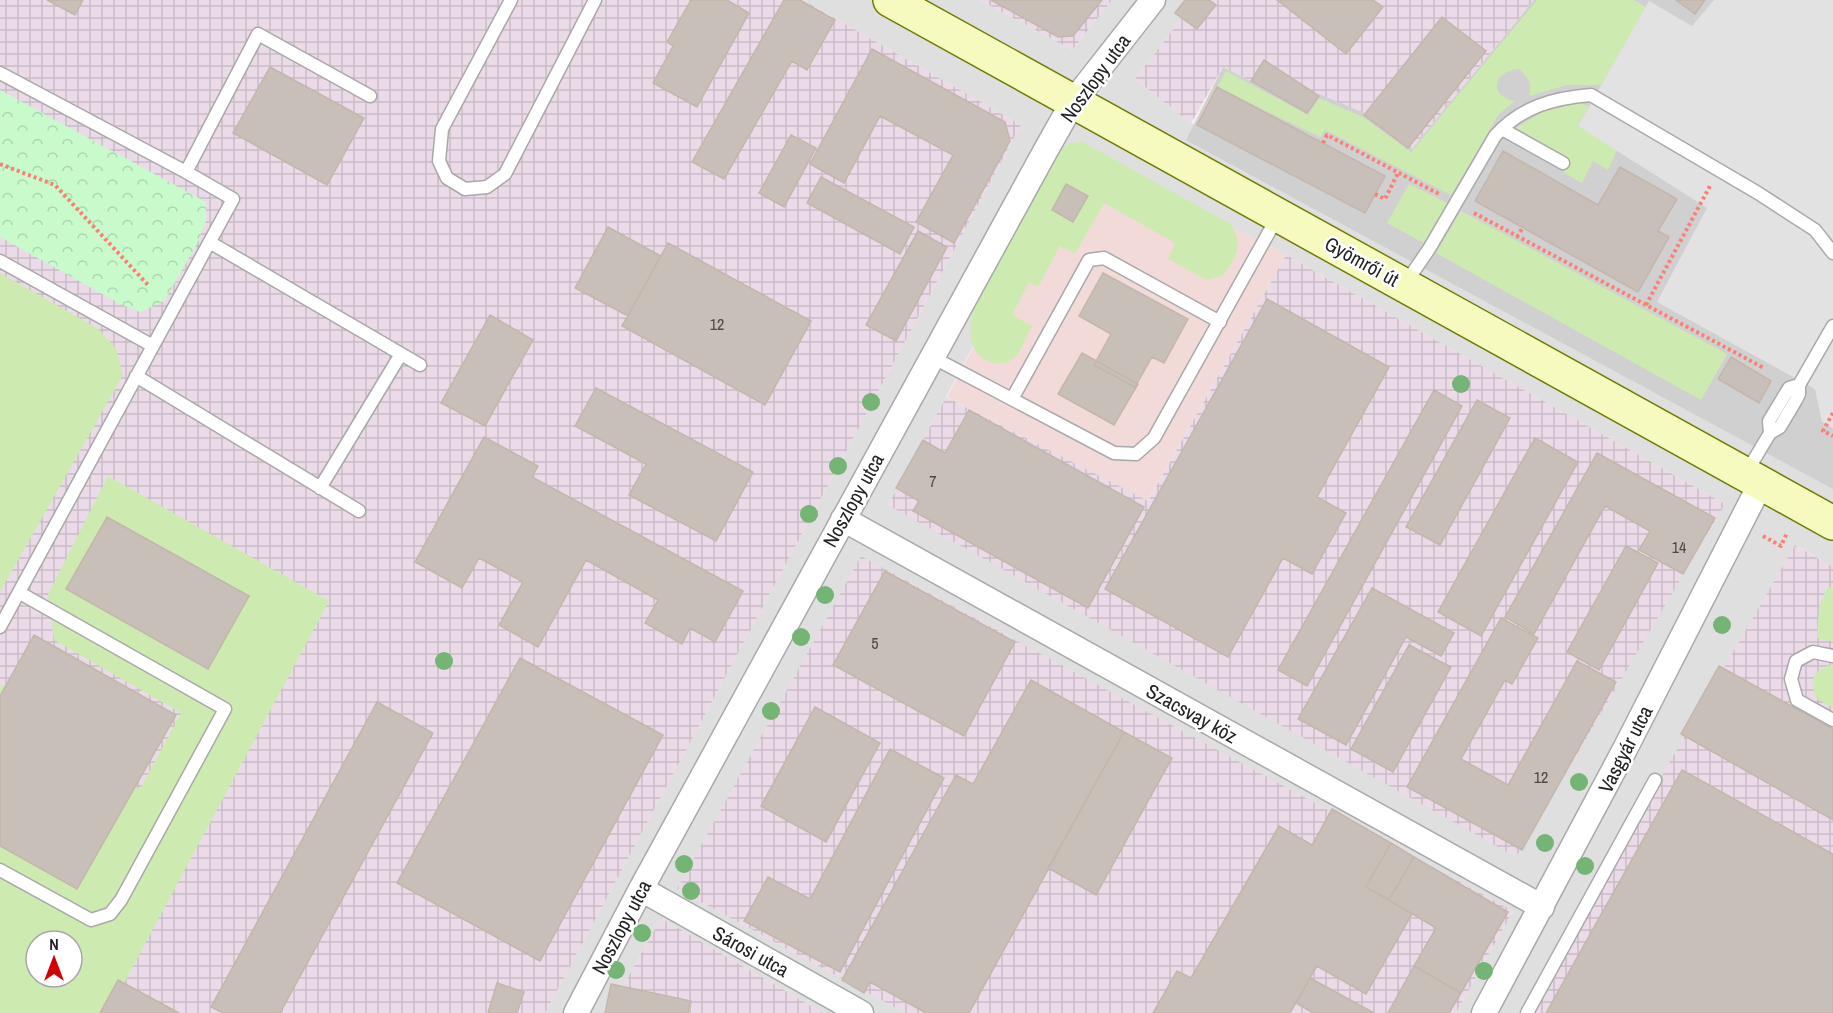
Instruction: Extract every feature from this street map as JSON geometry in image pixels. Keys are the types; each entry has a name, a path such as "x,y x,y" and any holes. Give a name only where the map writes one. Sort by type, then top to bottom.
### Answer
{"street":[{"name":"Gyömrői út","path":"890,0 1833,523"},
{"name":"Noszlopy utca","path":"576,1013 640,889 1073,102 1153,0"},
{"name":"Vasgyár utca","path":"1484,1013 1625,750 1753,479"},
{"name":"Szacsvay köz","path":"843,519 1542,907"},
{"name":"Sárosi utca","path":"640,889 861,1013"}],"lane":[{"path":"511,0 442,129 439,160 447,178 465,189 487,187 505,174 595,0"},
{"path":"186,172 258,34 370,96"},
{"path":"0,74 233,199 0,627"},
{"path":"1405,285 1495,136 1510,121 1531,107 1563,97 1591,94 1758,193 1815,230 1833,253"},
{"path":"1502,129 1563,164"},
{"path":"932,357 1114,453 1136,454 1154,438 1279,215"},
{"path":"211,243 420,365"},
{"path":"1012,399 1089,260 1104,258 1220,322"},
{"path":"0,261 153,346"},
{"path":"1753,479 1770,433 1780,427 1796,400 1799,385 1833,326"},
{"path":"320,488 401,354"},
{"path":"136,376 359,511"},
{"path":"0,870 91,920 110,914 121,900 225,709 20,593"},
{"path":"1833,656 1813,652 1796,661 1791,679 1797,700 1833,720"},
{"path":"1527,1013 1655,780"}],"path":[{"path":"1323,143 1327,135 1764,368"},
{"path":"0,164 55,185 148,285"},
{"path":"1646,305 1719,170"},
{"path":"1375,194 1385,199 1398,173"},
{"path":"1517,237 1523,228"},
{"path":"1833,413 1824,431 1833,436"}],"shaded area":[{"path":"0,0 803,0 1021,125 545,1013 0,1013"},
{"path":"803,0 980,0 1072,50 1112,0 1196,0 1135,79 1191,123 1833,477 1833,567 1796,545 1525,1013 1456,1013 1513,911 677,889 905,1013 823,1013 661,918 608,1013 545,1013 1021,125","holes":["1080,147 1286,255 1725,504 888,505"]},
{"path":"980,0 1112,0 1072,50"},
{"path":"1196,0 1534,0 1411,150 1367,114 1307,110 1223,67 1191,123 1135,79"},
{"path":"1534,0 1833,0 1833,489 1186,140 1223,67 1307,110 1319,94 1367,114 1411,150"},
{"path":"1714,0 1833,0 1833,428 1822,422 1815,389 1657,302 1707,208 1578,126 1649,1 1692,26"},
{"path":"1080,147 1286,255 1147,502 947,397"},
{"path":"1286,255 1725,504 1516,857 888,505 946,397 1148,501"},
{"path":"1795,545 1833,567 1833,1013 1525,1013"},
{"path":"861,556 1513,911 1456,1013 905,1013 677,889"},
{"path":"661,918 823,1013 608,1013"}],"green space":[{"path":"1537,0 1634,0 1646,7 1601,85 1567,85 1529,96 1529,81 1519,69 1503,74 1497,84 1497,90 1507,99 1515,101 1499,114 1451,195 1325,130 1320,137 1217,87 1226,71 1308,115 1319,98 1363,117 1411,152"},
{"path":"0,90 206,202 206,221 197,244 164,301 140,312 120,304 0,237"},
{"path":"1579,103 1589,106 1578,126 1617,150 1608,170 1593,161 1582,183 1563,172 1569,159 1516,128 1544,111"},
{"path":"1083,142 1232,225 1238,246 1235,257 1222,276 1207,280 1168,259 1175,243 1104,203 1075,254 1060,246 1038,287 1029,282 1012,315 1032,326 1016,356 1005,363 992,363 981,357 973,346 972,313 1062,148 1070,143"},
{"path":"1409,184 1447,203 1424,243 1387,223"},
{"path":"1461,211 1727,354 1701,400 1436,253"},
{"path":"0,273 97,328 116,348 123,375 0,592"},
{"path":"108,476 329,601 108,1013 0,1013 0,686 39,677 108,773 140,789 181,713 54,640 48,594"},
{"path":"1828,586 1833,589 1833,642 1817,638 1819,607"},
{"path":"1833,664 1833,708 1816,698 1813,680 1817,672"}],"building":[{"path":"47,0 83,0 75,15"},
{"path":"691,0 727,0 749,13 697,107 653,83 673,46 667,42"},
{"path":"784,0 800,0 835,20 807,70 792,61 724,179 692,162"},
{"path":"991,0 1102,0 1073,36 1058,37"},
{"path":"1185,0 1209,0 1216,5 1197,29 1175,13"},
{"path":"1277,0 1373,0 1383,7 1346,54"},
{"path":"1676,0 1705,0 1695,14"},
{"path":"1442,17 1486,51 1408,148 1364,115"},
{"path":"872,49 1005,122 1010,141 954,243 916,222 953,155 880,116 844,183 810,164"},
{"path":"1264,60 1319,96 1307,113 1251,81"},
{"path":"270,67 364,118 327,185 233,133"},
{"path":"1217,87 1385,176 1365,213 1197,125"},
{"path":"791,135 816,148 784,207 759,193"},
{"path":"1503,151 1598,205 1620,167 1677,199 1658,231 1669,237 1638,292 1475,201"},
{"path":"821,177 914,227 900,254 807,203"},
{"path":"1066,184 1088,196 1073,222 1052,210"},
{"path":"608,227 661,256 628,316 575,288"},
{"path":"918,231 947,247 896,341 866,325"},
{"path":"668,243 811,321 765,405 622,326"},
{"path":"1103,273 1188,319 1164,363 1152,357 1135,387 1094,365 1111,334 1079,316"},
{"path":"1267,299 1389,367 1317,497 1346,513 1312,574 1283,558 1228,657 1105,589"},
{"path":"490,315 533,340 485,426 441,403"},
{"path":"1082,353 1138,384 1114,425 1058,394"},
{"path":"1731,357 1771,381 1759,403 1718,379"},
{"path":"596,388 753,472 716,541 629,495 646,464 575,426"},
{"path":"1434,390 1462,406 1307,686 1278,670"},
{"path":"1477,400 1510,418 1440,545 1406,527"},
{"path":"969,410 1144,507 1088,608 913,511 919,501 896,488 923,440 945,453"},
{"path":"484,437 538,466 532,477 743,591 715,642 690,628 682,644 645,623 658,600 586,560 538,647 499,625 523,582 479,558 462,588 415,562"},
{"path":"1535,438 1578,462 1481,636 1438,612"},
{"path":"1597,453 1715,518 1683,574 1639,550 1650,531 1605,506 1534,634 1505,617"},
{"path":"107,517 249,596 208,669 66,589"},
{"path":"1626,546 1658,563 1599,670 1567,652"},
{"path":"885,571 1015,642 964,736 833,665"},
{"path":"1372,588 1454,633 1441,656 1406,637 1346,745 1298,719"},
{"path":"1501,618 1538,638 1512,684 1505,680 1461,759 1508,785 1577,661 1616,682 1522,850 1407,787"},
{"path":"34,635 176,715 77,889 0,846 0,696"},
{"path":"1409,645 1451,667 1393,772 1351,749"},
{"path":"520,658 663,735 540,961 397,883"},
{"path":"1719,666 1833,729 1833,820 1681,734"},
{"path":"1031,680 1124,732 969,1013 926,1013 870,982 864,993 842,980 956,775 973,784"},
{"path":"377,702 433,733 280,1013 223,1013 211,1007"},
{"path":"815,707 880,743 826,842 761,806"},
{"path":"1124,732 1172,758 1096,895 1048,868"},
{"path":"890,749 944,778 840,972 744,921 768,877 810,899"},
{"path":"1682,770 1833,854 1833,1013 1546,1013"},
{"path":"1332,809 1391,843 1366,887 1412,914 1366,994 1317,966 1290,1013 1153,1013 1177,971 1191,978 1279,826 1312,845"},
{"path":"1391,843 1414,857 1389,900 1366,887"},
{"path":"1414,857 1508,912 1461,993 1414,966 1436,928 1389,900"},
{"path":"1414,966 1461,993 1449,1013 1388,1013"},
{"path":"1310,978 1374,1013 1313,1013 1296,1003"},
{"path":"118,980 179,1013 100,1013"},
{"path":"497,983 524,992 517,1013 488,1013"},
{"path":"611,984 691,1001 688,1013 605,1013"}]}
